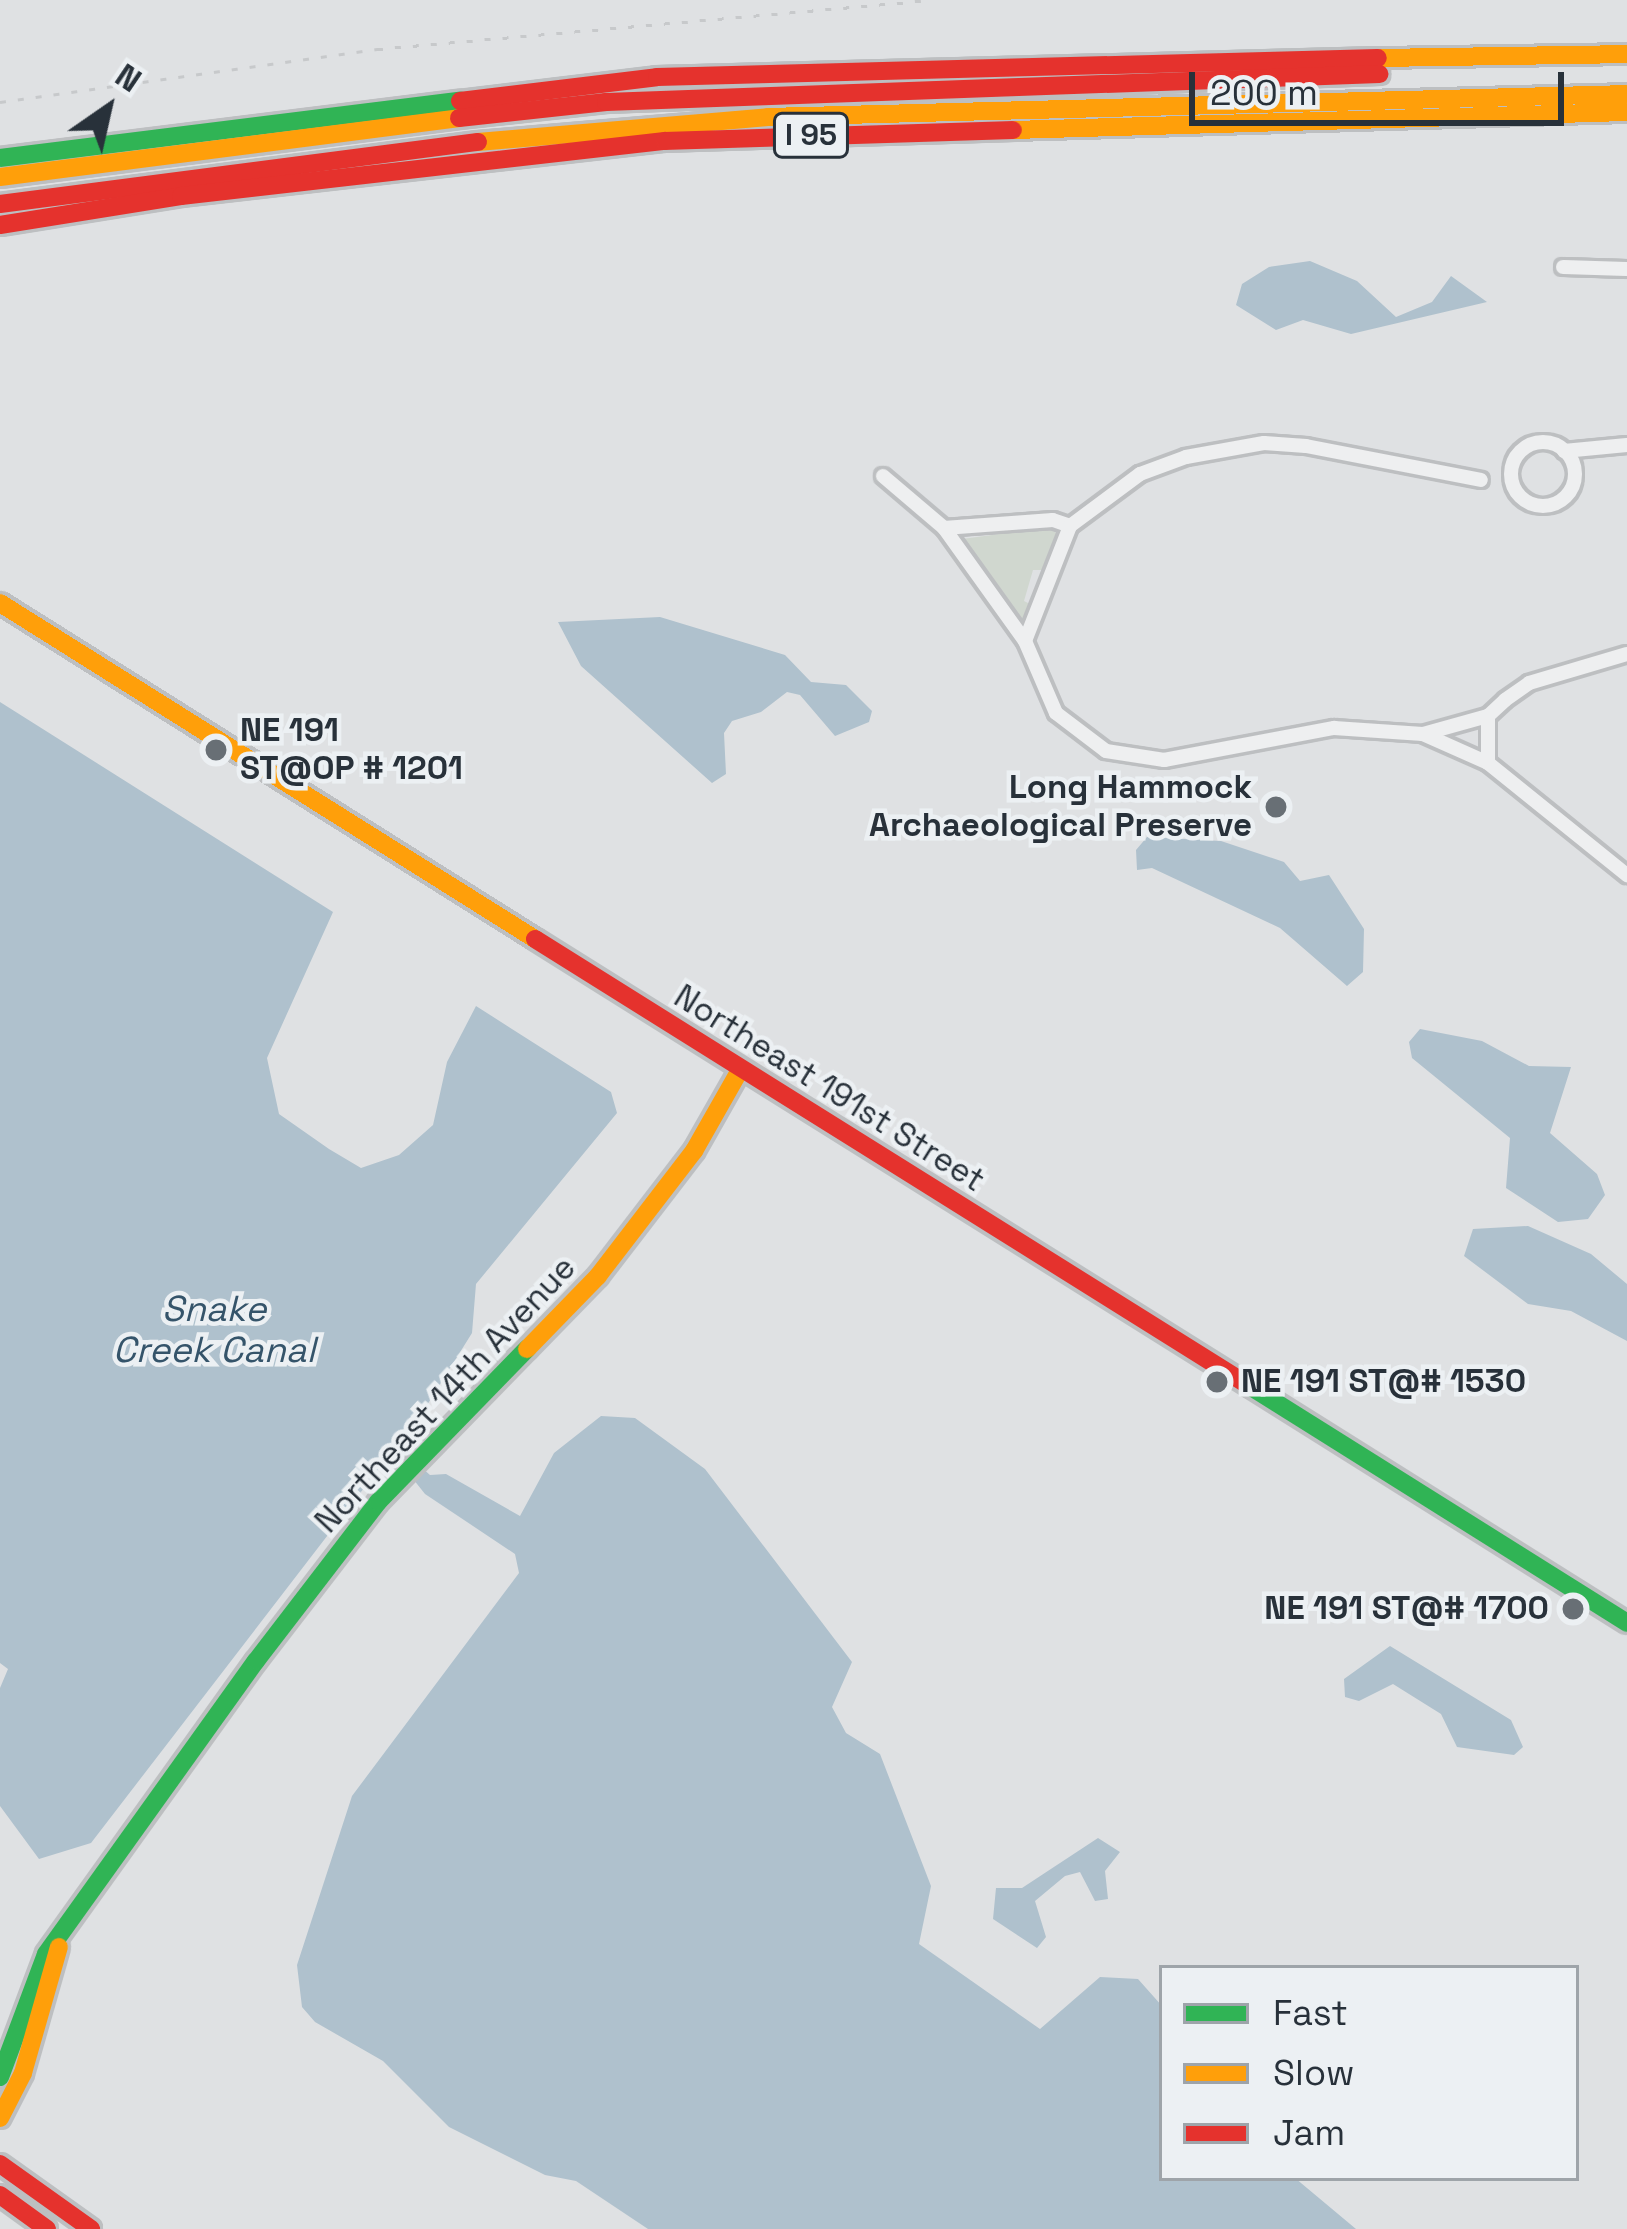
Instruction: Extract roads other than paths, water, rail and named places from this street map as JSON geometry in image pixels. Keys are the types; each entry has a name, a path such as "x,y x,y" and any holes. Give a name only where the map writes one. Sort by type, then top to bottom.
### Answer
{"main road":[{"name":"I 95","path":"0,158 307,115 657,77 1012,62 1627,54"},
{"path":"0,172 252,139 606,102 1627,68"},
{"path":"0,204 385,149 746,118 1627,94"},
{"name":"I 95","path":"0,225 665,141 1627,112"},
{"path":"0,172 307,115"},
{"name":"Northeast 191st Street","path":"0,603 1627,1624"},
{"name":"Northeast 14th Avenue","path":"0,2077 31,1986 62,1933 256,1660 423,1453 598,1276 694,1151 740,1070"},
{"name":"Northeast 14th Avenue","path":"0,2118 23,2073 62,1933"},
{"path":"0,2164 91,2229"},
{"path":"0,2195 47,2229"}],"street":[{"path":"1563,267 1627,269"},
{"path":"1564,451 1575,475 1568,493 1552,504 1523,499 1511,481 1520,451 1540,442 1564,451 1627,445"},
{"path":"1024,641 1070,526 1140,474 1246,445 1306,446 1481,480"},
{"path":"883,476 944,528 1024,641 1056,713 1078,735 1133,759 1217,754 1334,728 1423,734 1488,716 1529,682 1627,654"},
{"path":"944,528 1053,520 1070,526"},
{"path":"1488,716 1488,763"},
{"path":"1423,734 1488,763 1627,875"}],"water":[{"path":"1310,261 1357,281 1396,317 1432,302 1451,276 1487,302 1351,334 1303,320 1276,330 1236,305 1242,284 1269,267"},
{"path":"660,617 785,655 811,682 846,685 872,711 869,722 835,736 800,695 787,692 761,712 732,721 724,733 726,774 712,783 581,666 558,622"},
{"name":"Snake Creek Canal","path":"0,702 333,912 267,1058 279,1114 329,1149 361,1168 399,1155 433,1125 447,1062 476,1006 611,1092 617,1113 476,1284 472,1333 404,1442 405,1453 430,1475 446,1474 520,1516 554,1453 601,1416 635,1418 705,1469 852,1662 832,1707 846,1733 880,1754 931,1886 919,1944 1040,2029 1100,1977 1138,1979 1159,2003 1159,2181 1299,2181 1356,2229 648,2229 576,2181 545,2175 449,2127 383,2061 315,2022 302,2007 297,1965 352,1796 519,1573 515,1554 425,1494 398,1460 384,1462 91,1843 39,1859 0,1806 0,1688 8,1669 0,1663"},
{"path":"1147,837 1221,841 1284,862 1300,881 1329,875 1364,929 1363,972 1347,986 1280,928 1152,868 1137,870 1136,850"},
{"path":"1420,1029 1482,1041 1529,1066 1571,1067 1550,1133 1597,1174 1605,1195 1588,1219 1558,1222 1506,1188 1510,1138 1412,1058 1409,1042"},
{"path":"1528,1226 1591,1254 1627,1284 1627,1341 1571,1311 1528,1304 1464,1256 1473,1229"},
{"path":"1390,1646 1511,1720 1523,1747 1514,1755 1457,1747 1441,1714 1393,1684 1359,1701 1345,1697 1344,1679"},
{"path":"1098,1838 1120,1852 1105,1871 1108,1899 1095,1901 1080,1872 1065,1876 1035,1901 1046,1937 1037,1948 993,1919 996,1888 1022,1888"}],"railway":[{"path":"0,102 377,49 932,0"}],"place":[{"name":"NE 191 ST@OP # 1201","path":"216,750"},
{"name":"Long Hammock Archaeological Preserve","path":"1276,807"},
{"name":"NE 191 ST@# 1530","path":"1217,1382"},
{"name":"NE 191 ST@# 1700","path":"1573,1609"}]}
